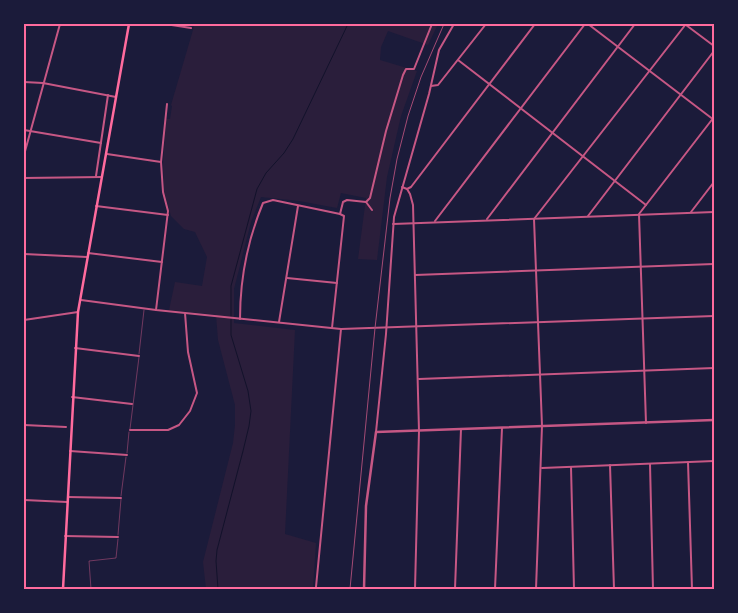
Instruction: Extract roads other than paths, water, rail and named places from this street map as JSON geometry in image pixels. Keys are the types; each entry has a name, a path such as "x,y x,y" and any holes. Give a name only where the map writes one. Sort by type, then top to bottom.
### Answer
{"main road":[{"path":"63,589 72,396 79,300 129,24"}],"street":[{"path":"24,155 60,24"},
{"path":"164,24 191,28"},
{"path":"366,202 372,192 386,131 403,76 406,69 414,69 432,24"},
{"path":"364,589 366,506 387,327 393,224 440,50 454,24"},
{"path":"431,86 438,85 486,24"},
{"path":"407,189 411,187 535,24"},
{"path":"435,221 586,24 714,118 639,214 646,423"},
{"path":"487,220 635,24"},
{"path":"536,589 542,426 534,219 686,24 714,46"},
{"path":"587,216 714,51"},
{"path":"458,60 646,205"},
{"path":"24,82 43,83 116,97"},
{"path":"96,176 108,95"},
{"path":"156,310 168,215 163,192 162,162 167,104"},
{"path":"24,130 101,143"},
{"path":"105,154 162,162"},
{"path":"24,178 102,177"},
{"path":"691,212 714,182"},
{"path":"402,187 407,189 413,204 419,379 415,589"},
{"path":"239,319 240,290 254,224 263,202 273,200 344,216 332,328"},
{"path":"340,214 343,202 347,200 366,202 372,210"},
{"path":"96,206 168,215"},
{"path":"279,323 298,206"},
{"path":"393,224 714,212"},
{"path":"88,253 162,262"},
{"path":"24,254 87,257"},
{"path":"415,276 714,264"},
{"path":"287,278 337,283"},
{"path":"79,300 144,309 341,329 714,316"},
{"path":"24,320 78,312"},
{"path":"130,430 168,430 178,425 190,411 197,393 188,352 185,313"},
{"path":"316,587 341,329"},
{"path":"75,348 139,356"},
{"path":"419,379 714,368"},
{"path":"72,396 132,404"},
{"path":"376,432 714,420"},
{"path":"24,425 66,427"},
{"path":"495,589 502,428"},
{"path":"455,589 461,430"},
{"path":"70,451 126,455"},
{"path":"541,468 714,461"},
{"path":"688,462 692,589"},
{"path":"650,464 653,589"},
{"path":"610,465 614,589"},
{"path":"571,467 574,589"},
{"path":"68,497 121,498"},
{"path":"24,500 67,502"},
{"path":"65,536 118,537"}],"lane":[{"path":"91,589 89,561 116,558 121,498 144,309"}],"waterway":[{"path":"218,589 217,550 243,451 251,411 248,391 231,335 231,286 257,189 266,173 284,153 293,139 348,24"}],"railway":[{"path":"350,589 375,328 390,198 397,159 408,116 421,77 444,24"}]}
